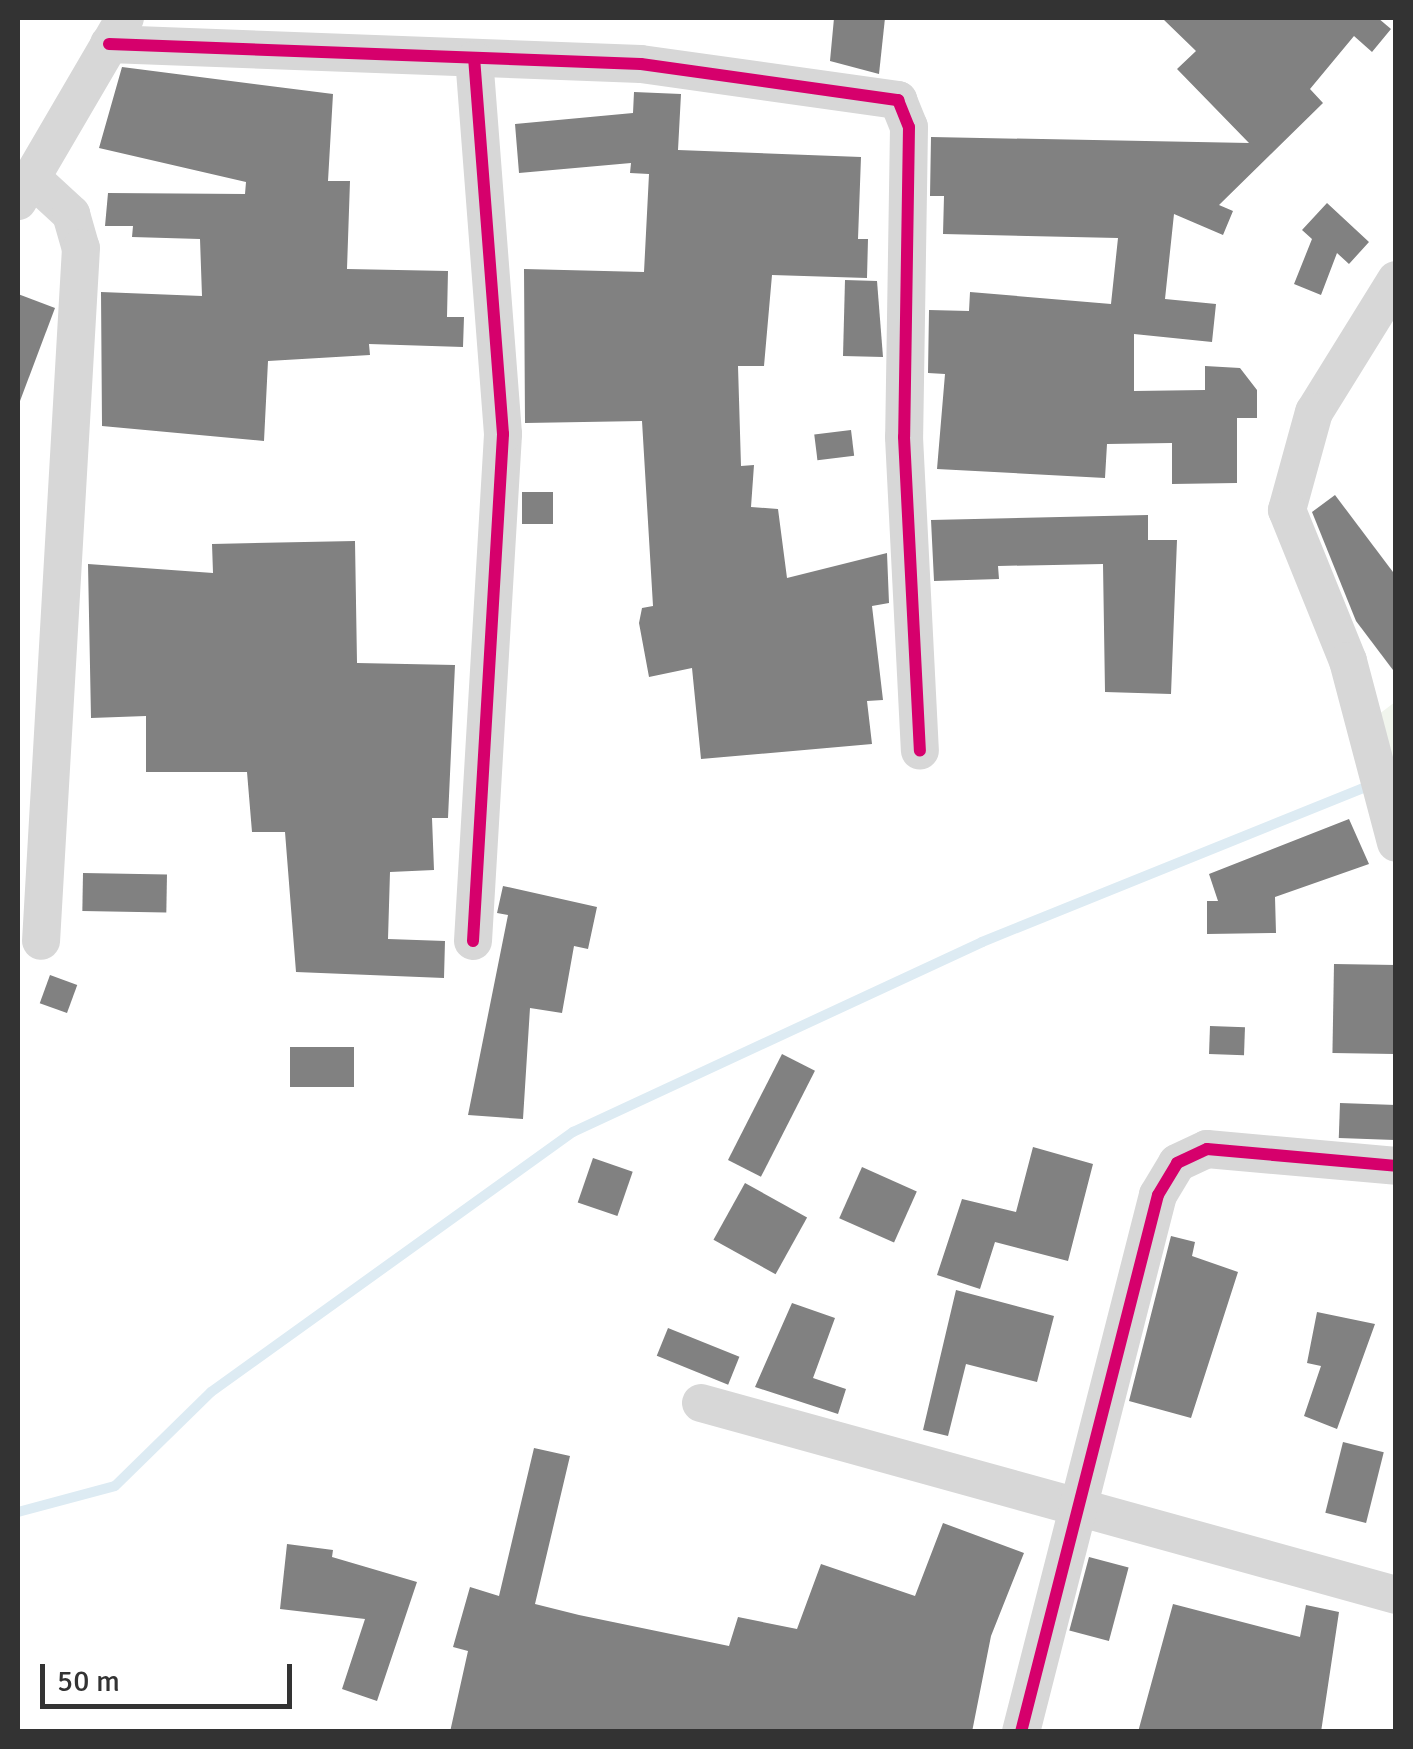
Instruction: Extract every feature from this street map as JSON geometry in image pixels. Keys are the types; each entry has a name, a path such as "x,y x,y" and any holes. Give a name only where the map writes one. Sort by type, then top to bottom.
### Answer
{"street":[{"path":"41,941 81,248 70,214 25,190 117,31 474,60 641,64 898,100 909,126 904,437 920,751"},
{"path":"473,941 504,434 474,60"},
{"path":"1396,280 1314,412 1288,510 1348,662 1396,843"},
{"path":"1020,1732 1158,1196 1177,1163 1207,1149 1396,1166"},
{"path":"701,1403 1396,1595"}],"shaded area":[{"path":"1395,702 1395,833 1350,736"}],"building":[{"path":"834,18 885,18 879,74 830,61"},
{"path":"1162,18 1378,18 1391,29 1372,52 1354,36 1310,89 1323,103 1219,205 1233,211 1223,235 1174,214 1165,299 1216,304 1212,342 1134,334 1134,391 1205,390 1205,366 1240,368 1257,390 1257,418 1237,418 1237,483 1172,484 1172,443 1107,444 1105,478 937,469 945,374 928,373 929,310 969,311 970,292 1111,304 1118,238 943,234 944,196 930,196 931,137 1249,143 1177,69 1196,51"},
{"path":"122,67 333,94 328,181 350,181 347,269 448,271 447,317 464,317 463,347 369,344 370,355 268,361 264,441 102,426 101,292 202,296 200,239 132,237 133,226 105,226 108,193 245,194 246,182 99,148"},
{"path":"634,92 681,94 678,150 861,157 858,239 868,239 867,278 772,275 764,366 738,366 741,466 754,465 751,507 778,509 787,578 887,553 889,603 872,606 883,700 867,701 872,744 701,759 692,668 649,677 639,623 642,608 653,606 642,421 525,423 524,269 644,272 649,174 630,173 631,163 519,173 515,124 633,113"},
{"path":"1327,203 1369,242 1349,264 1337,253 1321,295 1294,284 1312,239 1302,230"},
{"path":"845,280 877,281 883,357 843,356"},
{"path":"18,294 55,308 20,401 18,401"},
{"path":"851,430 854,456 817,460 814,435"},
{"path":"522,492 553,492 553,524 522,524"},
{"path":"1335,495 1396,576 1396,674 1356,621 1312,512"},
{"path":"1148,515 1148,540 1177,540 1171,694 1105,692 1103,564 998,566 999,579 934,581 931,520"},
{"path":"355,541 357,663 455,665 448,818 432,818 434,870 390,872 388,939 445,941 444,978 296,972 285,832 252,832 247,772 146,772 146,716 91,718 88,564 213,573 212,544"},
{"path":"1349,819 1369,864 1275,897 1276,933 1207,934 1207,901 1218,901 1209,874"},
{"path":"83,873 167,874 166,912 82,911"},
{"path":"503,886 597,907 588,949 574,946 562,1013 530,1008 523,1119 468,1115 508,915 497,913"},
{"path":"1334,964 1396,965 1394,1054 1332,1053"},
{"path":"50,975 77,985 67,1013 40,1003"},
{"path":"1210,1026 1245,1027 1244,1055 1209,1054"},
{"path":"290,1047 354,1047 354,1087 290,1087"},
{"path":"782,1054 815,1071 761,1177 728,1160"},
{"path":"1340,1103 1396,1105 1395,1140 1339,1138"},
{"path":"1033,1147 1093,1164 1068,1261 995,1242 980,1289 937,1275 962,1199 1016,1212"},
{"path":"593,1158 633,1172 617,1216 578,1202"},
{"path":"862,1167 917,1191 894,1243 839,1218"},
{"path":"745,1183 807,1217 776,1274 713,1240"},
{"path":"1171,1236 1195,1242 1192,1256 1238,1272 1191,1418 1129,1401"},
{"path":"956,1290 1054,1316 1037,1382 966,1364 948,1436 923,1430"},
{"path":"792,1303 835,1318 813,1378 846,1389 838,1414 755,1387"},
{"path":"1317,1312 1375,1324 1337,1429 1304,1416 1321,1366 1307,1363"},
{"path":"668,1328 739,1357 728,1385 657,1356"},
{"path":"1343,1442 1384,1452 1366,1523 1325,1513"},
{"path":"534,1448 570,1456 535,1604 579,1615 729,1646 738,1617 797,1629 821,1564 915,1596 943,1523 1024,1553 991,1636 972,1732 450,1732 468,1651 453,1647 470,1587 499,1596"},
{"path":"287,1544 333,1550 332,1557 417,1582 377,1701 342,1689 365,1619 280,1609"},
{"path":"1089,1557 1129,1568 1109,1641 1069,1630"},
{"path":"1173,1604 1300,1637 1306,1605 1339,1612 1321,1732 1138,1732"}],"waterway":[{"path":"18,1512 115,1486 211,1392 573,1132 982,942 1374,784"}],"cycle path":[{"path":"109,44 641,64 898,100 909,127 904,437 920,751"},
{"path":"473,941 503,434 474,60"},
{"path":"1021,1732 1158,1195 1177,1163 1207,1149 1396,1166"}]}
